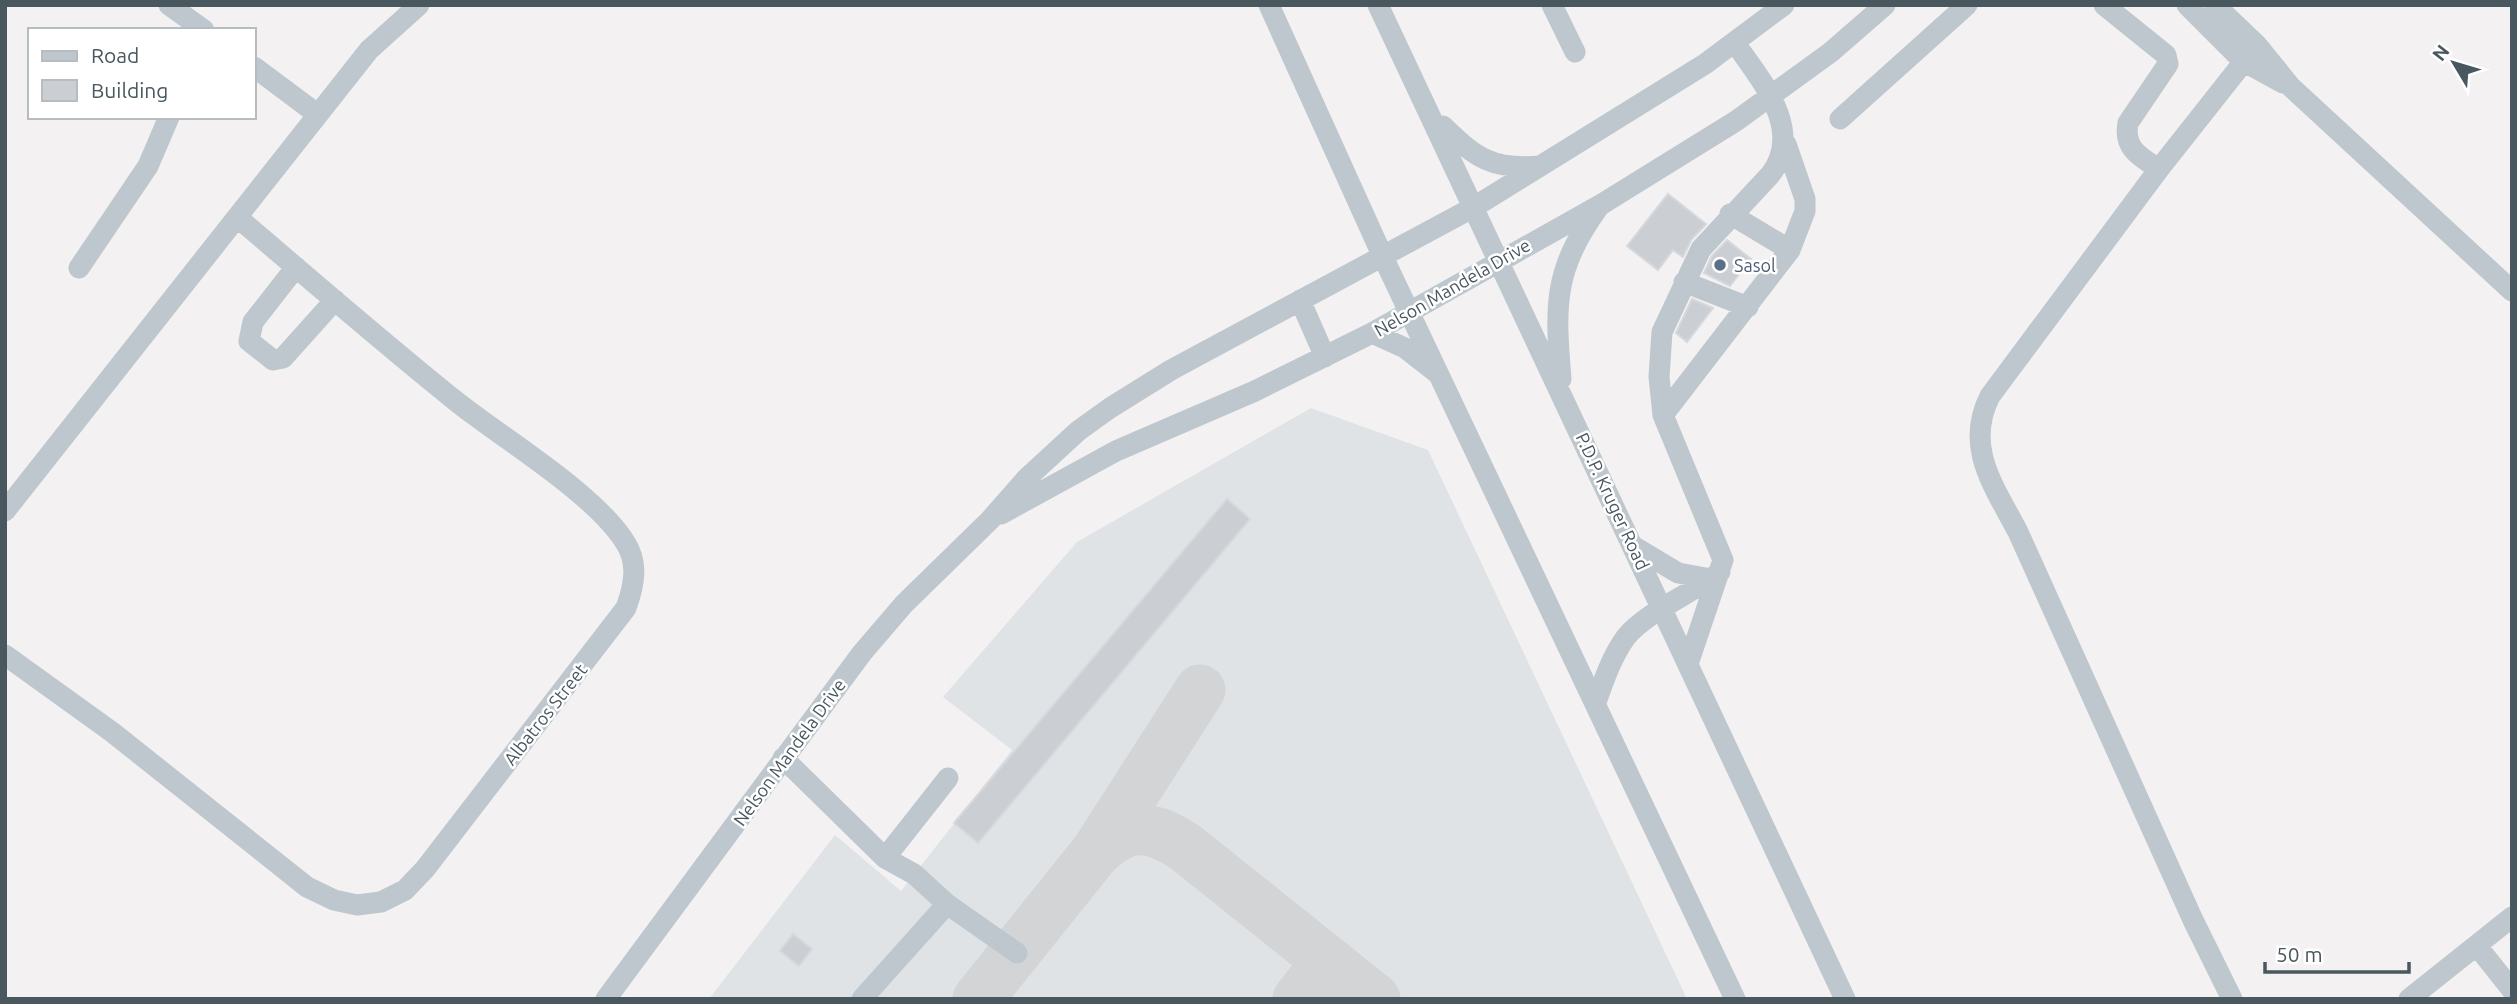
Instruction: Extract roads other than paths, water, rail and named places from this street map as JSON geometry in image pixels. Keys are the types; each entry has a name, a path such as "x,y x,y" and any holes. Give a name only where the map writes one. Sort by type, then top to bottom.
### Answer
{"street":[{"path":"169,5 202,28"},
{"path":"5,511 369,50 419,5"},
{"path":"1269,5 1383,257 1735,999"},
{"name":"P.D.P. Kruger Road","path":"1378,5 1433,118 1496,260 1562,392 1844,999"},
{"path":"1552,5 1575,52"},
{"name":"Nelson Mandela Drive","path":"606,999 826,698 904,604 1052,455 1110,408 1171,370 1474,207 1735,43 1784,5"},
{"name":"Nelson Mandela Drive","path":"990,520 1116,451 1255,391 1411,313 1496,260 1602,204 1736,121 1831,52 1885,5"},
{"path":"1840,119 1967,5"},
{"path":"2104,5 2166,55 2168,64 2128,123 2126,133 2127,144 2136,154 2159,169"},
{"path":"2187,5 2291,87 2512,292"},
{"path":"2215,5 2250,53"},
{"path":"1663,415 1790,250 1805,211 1805,199 1772,95 1735,43"},
{"path":"2232,999 2193,920 2018,531 1995,489 1982,459 1978,436 1980,415 1990,396 2159,169 2250,53"},
{"path":"256,68 317,114"},
{"path":"1433,118 1464,146 1489,163 1519,168 1541,166"},
{"path":"79,268 148,166 168,119"},
{"path":"1688,664 1723,560 1663,415 1659,377 1662,332 1701,248 1776,168 1786,144"},
{"path":"1562,392 1556,316 1560,288 1565,265 1576,242 1602,204"},
{"path":"1730,214 1790,250"},
{"name":"Albatros Street","path":"5,655 112,732 307,887 334,900 357,905 381,902 405,890 418,876 626,608 634,576 633,559 617,531 582,497 458,402 237,217"},
{"path":"296,267 253,321 249,341 273,360 284,358 335,300"},
{"path":"1684,282 1748,307"},
{"path":"1300,300 1325,357"},
{"path":"1372,333 1405,348 1441,376"},
{"path":"1633,545 1678,573 1716,575"},
{"path":"1596,702 1609,668 1626,636 1716,575"},
{"path":"783,758 885,858 914,874 947,904 1017,953"},
{"path":"885,858 948,778"},
{"path":"862,999 947,904"},
{"path":"2409,999 2512,917"},
{"path":"2477,946 2512,990"}],"place":[{"name":"Sasol","path":"1720,265"}]}
